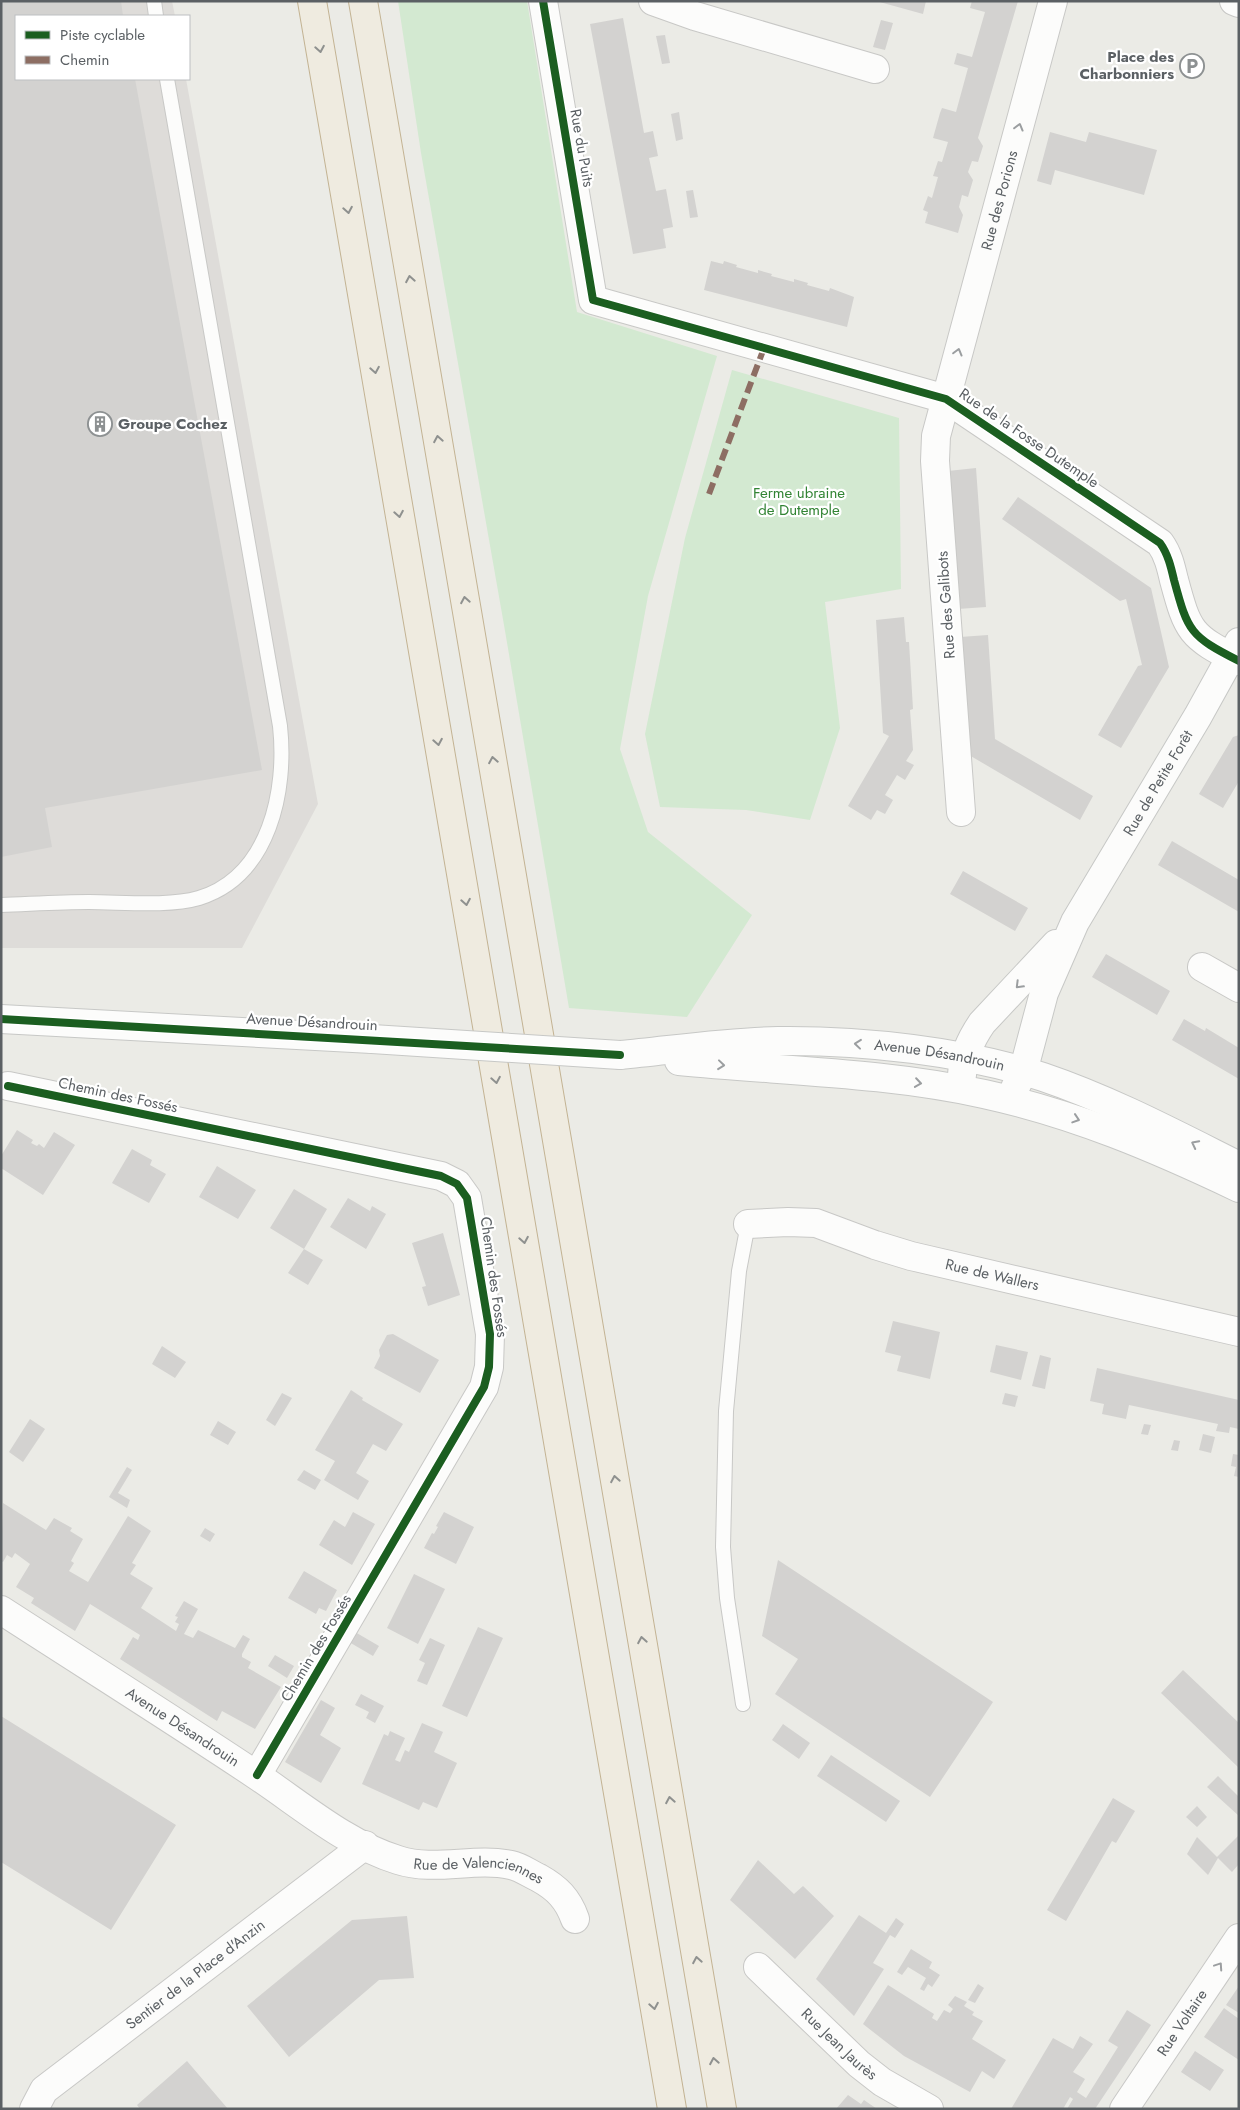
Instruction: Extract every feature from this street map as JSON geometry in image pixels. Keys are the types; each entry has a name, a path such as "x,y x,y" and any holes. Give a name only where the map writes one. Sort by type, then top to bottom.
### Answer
{"highway":[{"path":"312,1 672,2109"},
{"path":"363,1 722,2109"}],"street":[{"name":"Rue du Puits","path":"543,1 593,300"},
{"path":"652,1 695,16 875,69"},
{"name":"Rue des Porions","path":"946,399 1053,1"},
{"path":"1234,1 1239,3"},
{"name":"Rue de la Fosse Dutemple","path":"593,300 946,399 1160,543 1168,559 1181,607 1192,631 1204,642 1236,653"},
{"name":"Rue des Galibots","path":"946,399 936,436 935,461 961,812"},
{"name":"Rue de Petite Forêt","path":"1005,1099 1023,1072 1042,1000 1075,922 1236,653"},
{"name":"Rue de Petite Forêt","path":"962,1089 964,1058 982,1023 1025,979 1075,922"},
{"path":"1202,966 1239,988"},
{"name":"Avenue Désandrouin","path":"1,1019 620,1055 861,1076 962,1089 1005,1099 1121,1135 1168,1154 1239,1188"},
{"name":"Avenue Désandrouin","path":"620,1055 778,1041 851,1044 964,1058 1023,1072 1090,1095 1134,1114 1239,1166"},
{"name":"Chemin des Fossés","path":"8,1086 441,1176 458,1184 467,1198 490,1334 489,1367 484,1387 256,1775"},
{"name":"Rue de Wallers","path":"748,1224 816,1223 911,1256 1239,1332"},
{"name":"Avenue Désandrouin","path":"1,1610 256,1775 343,1834 364,1845"},
{"name":"Rue de Valenciennes","path":"364,1845 398,1860 418,1864 491,1864 513,1866 552,1886 571,1906 575,1919"},
{"name":"Sentier de la Place d'Anzin","path":"34,2109 44,2090 364,1845"},
{"name":"Rue Voltaire","path":"1124,2109 1239,1938"},
{"name":"Rue Jean Jaurès","path":"758,1967 858,2064 882,2082 929,2109"}],"lane":[{"path":"154,1 156,15"},
{"path":"1,905 87,902 177,902 200,897 227,884 245,868 262,841 277,807 283,767 280,726 167,80"},
{"path":"743,1704 725,1578 724,1481 726,1411 738,1272 748,1224"}],"shaded area":[{"name":"Groupe Cochez","path":"1,1 172,1 175,15 15,15 15,80 186,80 318,804 242,948 1,948"}],"green space":[{"path":"398,1 527,1 577,312 717,356 648,596 620,749 648,832 752,915 687,1017 569,1008 421,153"},
{"name":"Ferme ubraine de Dutemple","path":"732,370 899,418 901,589 825,602 840,728 810,820 746,810 660,807 645,734 685,538"}],"building":[{"name":"Groupe Cochez","path":"1,1 121,1 123,15 15,15 15,80 135,80 262,770 45,808 52,847 1,857"},
{"path":"876,1 926,1 923,14"},
{"path":"972,1 1018,1 978,138 983,146 978,162 972,161 968,172 973,180 968,197 962,195 959,207 963,215 958,233 925,223 928,212 923,210 928,196 932,198 938,177 933,176 938,161 942,162 948,142 933,138 940,113 942,108 956,112 968,68 954,64 957,53 972,57 985,12 970,8"},
{"path":"623,18 644,133 653,131 658,156 649,158 656,191 666,189 673,227 663,229 666,248 633,254 590,24"},
{"path":"881,20 893,23 885,50 873,47"},
{"path":"665,35 670,63 662,64 656,36"},
{"path":"679,112 683,139 676,141 671,114"},
{"path":"1050,132 1086,142 1089,132 1157,150 1144,195 1055,170 1051,185 1037,181"},
{"path":"693,190 698,217 690,218 686,191"},
{"path":"711,261 723,264 724,261 737,265 736,267 758,273 758,270 772,274 771,276 794,282 794,279 829,291 830,288 854,297 847,327 704,290"},
{"path":"976,468 986,607 958,609 948,471"},
{"path":"1018,497 1151,588 1169,667 1121,748 1098,735 1138,666 1142,665 1126,599 1120,601 1002,519"},
{"path":"904,617 906,642 909,642 913,709 910,710 913,750 906,761 914,765 905,780 897,775 885,795 893,800 885,814 877,810 871,820 848,806 889,736 883,733 876,620"},
{"path":"988,635 995,739 1093,796 1080,820 969,755 960,637"},
{"path":"1239,735 1239,781 1223,808 1199,794 1233,737"},
{"path":"1172,841 1239,880 1239,912 1158,865"},
{"path":"963,871 1028,908 1015,931 950,894"},
{"path":"1106,954 1170,991 1157,1015 1092,977"},
{"path":"1184,1019 1205,1031 1206,1028 1239,1048 1239,1079 1172,1040"},
{"path":"17,1130 33,1140 31,1143 37,1146 39,1144 44,1148 54,1132 75,1145 43,1195 1,1168 1,1156"},
{"path":"132,1149 152,1160 150,1165 166,1174 149,1203 112,1183"},
{"path":"217,1166 256,1190 238,1219 199,1197"},
{"path":"294,1189 327,1209 304,1249 270,1228"},
{"path":"348,1198 370,1211 372,1206 386,1214 366,1249 330,1227"},
{"path":"443,1233 460,1295 428,1306 422,1287 426,1286 412,1243"},
{"path":"304,1249 323,1260 308,1285 288,1273"},
{"path":"893,1321 940,1332 930,1379 897,1371 901,1356 885,1352"},
{"path":"393,1334 439,1360 420,1393 374,1368 380,1356 379,1350 387,1335"},
{"path":"996,1345 1028,1352 1021,1380 990,1372"},
{"path":"162,1346 186,1362 175,1378 152,1364"},
{"path":"1040,1355 1051,1358 1045,1389 1032,1386"},
{"path":"1097,1368 1239,1400 1239,1429 1230,1427 1229,1433 1216,1431 1218,1424 1129,1405 1126,1419 1102,1414 1104,1404 1090,1401"},
{"path":"351,1390 363,1398 362,1400 403,1424 386,1451 373,1444 356,1473 369,1481 358,1500 324,1480 335,1461 315,1450"},
{"path":"282,1393 292,1398 275,1426 266,1420"},
{"path":"1005,1393 1018,1396 1015,1407 1002,1404"},
{"path":"30,1419 45,1429 23,1462 9,1452"},
{"path":"218,1421 236,1432 228,1445 210,1435"},
{"path":"1144,1424 1151,1425 1148,1435 1141,1434"},
{"path":"1203,1434 1215,1437 1211,1453 1199,1450"},
{"path":"1174,1440 1180,1441 1178,1451 1171,1450"},
{"path":"1233,1454 1239,1455 1239,1477 1234,1476 1236,1467 1231,1466"},
{"path":"127,1467 132,1470 118,1493 130,1500 127,1508 109,1497"},
{"path":"304,1470 321,1480 315,1490 297,1480"},
{"path":"3,1503 46,1530 54,1518 72,1528 70,1531 83,1539 71,1561 74,1563 69,1571 88,1582 128,1516 151,1531 132,1563 136,1565 130,1574 153,1588 141,1608 176,1631 179,1624 175,1622 178,1617 175,1616 184,1601 198,1609 184,1634 193,1638 198,1630 235,1648 243,1635 250,1639 242,1654 242,1657 251,1662 248,1668 281,1687 255,1729 222,1711 217,1721 120,1659 133,1637 138,1640 140,1635 90,1604 75,1631 31,1603 34,1598 16,1587 30,1564 15,1553 12,1558 7,1555 3,1562 1,1561"},
{"path":"353,1512 375,1524 352,1565 319,1545 334,1520 345,1527"},
{"path":"444,1512 474,1527 456,1564 424,1548 432,1533 434,1534 438,1527 436,1526"},
{"path":"205,1528 215,1534 210,1542 200,1536"},
{"path":"778,1560 993,1702 930,1797 775,1694 798,1659 762,1636"},
{"path":"304,1571 337,1590 326,1611 319,1608 316,1614 288,1598"},
{"path":"414,1574 445,1589 418,1644 387,1628"},
{"path":"478,1627 503,1638 467,1717 442,1706"},
{"path":"355,1632 379,1646 373,1656 349,1642"},
{"path":"430,1638 445,1645 427,1685 417,1681 425,1663 419,1660"},
{"path":"275,1655 294,1666 287,1678 268,1666"},
{"path":"1183,1670 1239,1723 1239,1768 1161,1693"},
{"path":"361,1694 384,1706 375,1723 366,1718 369,1712 355,1705"},
{"path":"321,1700 335,1708 320,1735 341,1748 321,1783 285,1762"},
{"path":"1,1716 176,1825 111,1930 1,1862"},
{"path":"422,1723 443,1732 434,1752 457,1763 437,1808 423,1802 419,1810 362,1784 384,1734 388,1736 390,1731 405,1738 395,1760 400,1762 405,1750 409,1752"},
{"path":"783,1724 810,1743 799,1759 772,1740"},
{"path":"831,1755 900,1801 886,1822 817,1776"},
{"path":"1218,1776 1239,1797 1239,1816 1207,1787"},
{"path":"1113,1798 1135,1811 1116,1843 1112,1841 1066,1921 1047,1910"},
{"path":"1197,1806 1207,1817 1197,1827 1186,1817"},
{"path":"1239,1835 1239,1864 1232,1872 1218,1858 1208,1875 1187,1854 1197,1837 1217,1857"},
{"path":"758,1860 794,1894 803,1886 834,1916 795,1959 730,1900"},
{"path":"859,1915 886,1933 896,1918 904,1924 895,1938 890,1935 873,1963 884,1969 854,2016 816,1979"},
{"path":"407,1916 414,1978 379,1980 289,2057 247,2006 352,1920"},
{"path":"911,1949 932,1962 929,1968 940,1975 932,1987 928,1984 924,1991 920,1989 926,1978 908,1967 902,1975 897,1972"},
{"path":"978,1984 984,1988 975,2003 968,2000"},
{"path":"888,1985 934,2014 932,2018 937,2021 944,2010 950,2013 953,2009 948,2005 955,1996 967,2002 964,2006 974,2012 972,2015 983,2021 972,2039 1006,2060 994,2079 982,2071 970,2092 904,2056 863,2024"},
{"path":"1239,1986 1239,2013 1226,2005"},
{"path":"1224,2008 1239,2019 1239,2060 1204,2037"},
{"path":"1127,2010 1151,2025 1095,2109 1067,2109 1073,2099 1070,2097 1063,2109 1011,2109 1053,2038 1073,2049 1080,2036 1093,2044 1073,2072 1085,2079 1077,2092 1086,2098 1118,2047 1108,2041"},
{"path":"1195,2051 1224,2070 1210,2091 1181,2072"},
{"path":"187,2061 228,2109 140,2109 137,2105"},
{"path":"848,2095 861,2104 864,2100 877,2109 836,2109"}],"marked path":[{"path":"709,494 764,348"}],"cycle path":[{"path":"543,1 593,300 946,399 1160,543 1169,561 1183,611 1193,631 1210,645 1239,661"},
{"path":"1,1019 620,1055"},
{"path":"8,1086 441,1176 457,1184 467,1198 490,1334 489,1367 484,1387 257,1775"}],"place":[{"name":"Place des Charbonniers","path":"1192,66"},
{"name":"Groupe Cochez","path":"100,424"}]}
